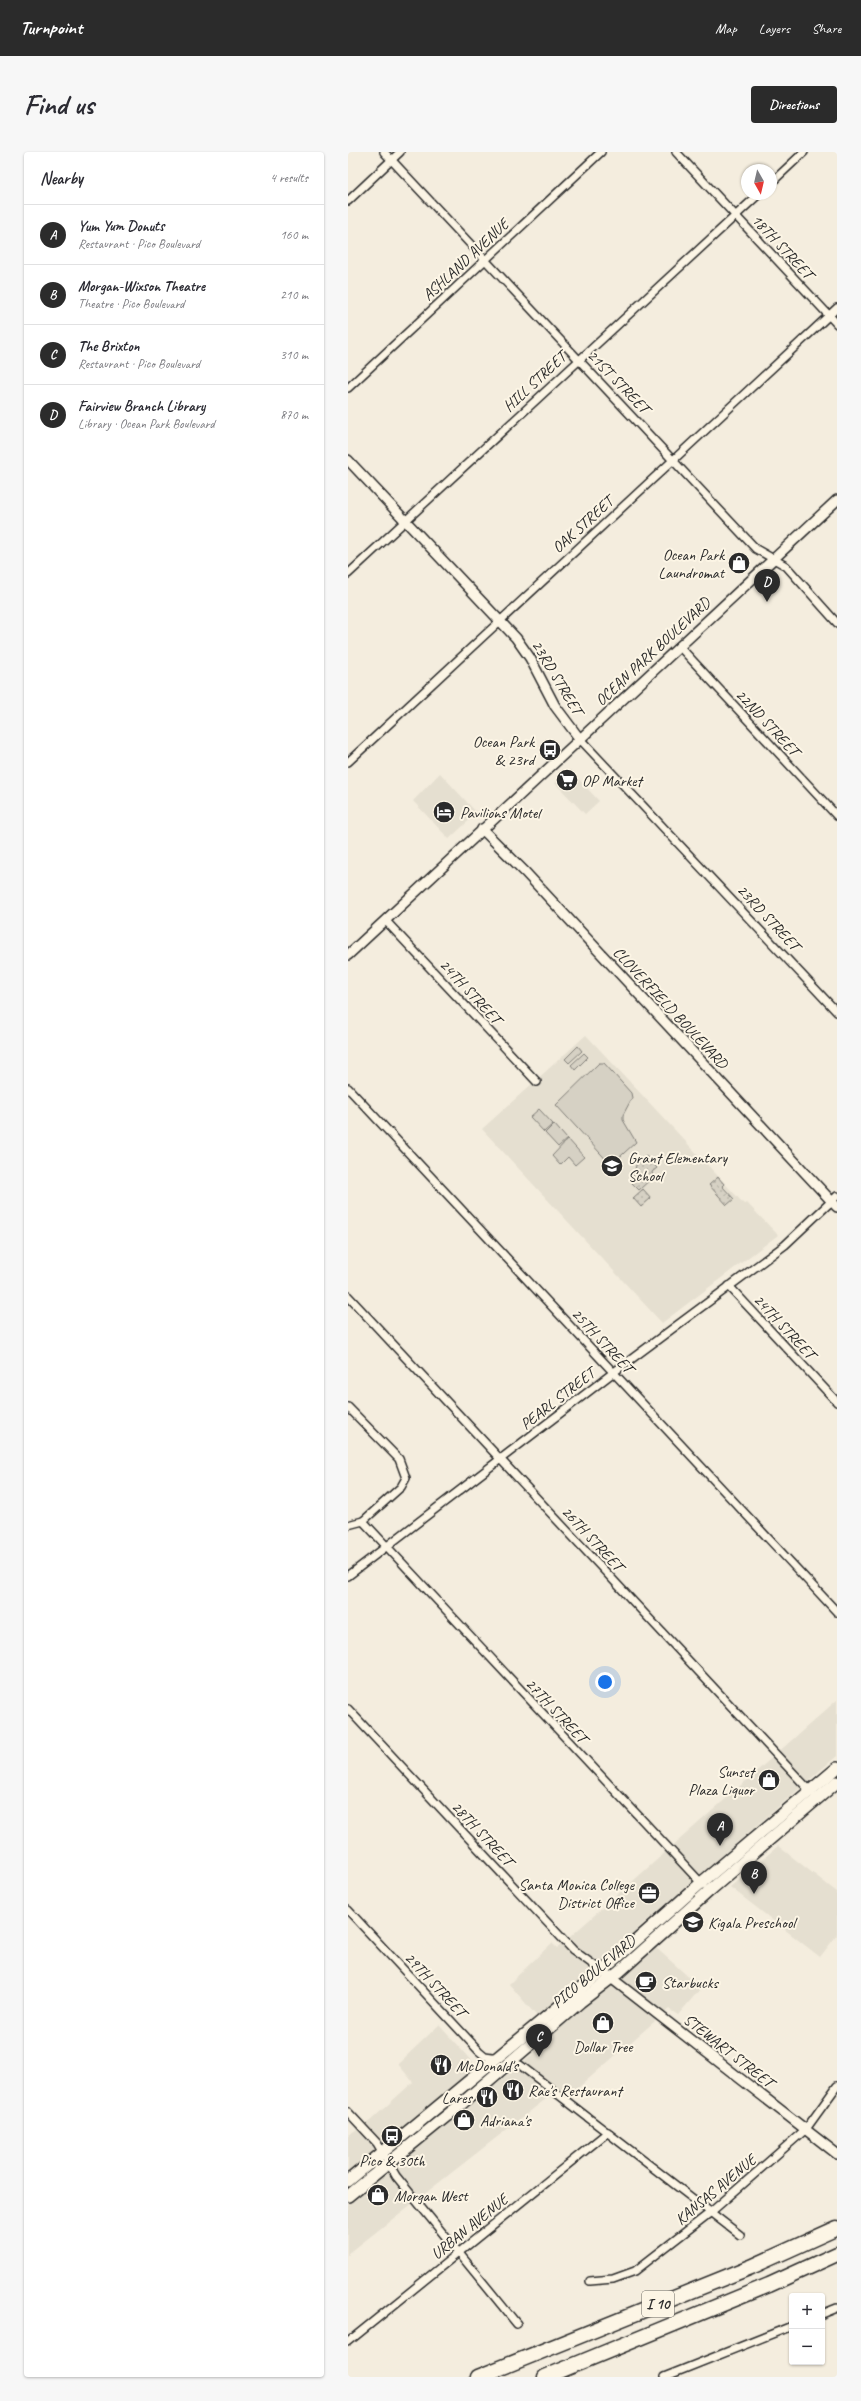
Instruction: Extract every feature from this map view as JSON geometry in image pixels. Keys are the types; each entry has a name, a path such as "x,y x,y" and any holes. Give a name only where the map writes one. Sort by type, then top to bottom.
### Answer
{"highway":[{"name":"I 10","path":"478,2377 751,2267 837,2228"},
{"name":"I 10","path":"545,2377 769,2285 837,2254"}],"main road":[{"name":"PICO BOULEVARD","path":"348,2196 512,2061 580,2002 612,1978 814,1795 837,1768"},
{"name":"PICO BOULEVARD","path":"348,2181 602,1971 701,1883 814,1795 837,1782"}],"street":[{"name":"21ST STREET","path":"384,152 756,549 786,566 837,623"},
{"path":"348,201 400,152"},
{"name":"ASHLAND AVENUE","path":"348,388 601,152"},
{"name":"18TH STREET","path":"676,152 837,324"},
{"path":"777,177 804,152"},
{"name":"HILL STREET","path":"348,574 752,200"},
{"name":"OAK STREET","path":"348,762 837,308"},
{"name":"23RD STREET","path":"348,452 350,461 407,520 500,620 523,647 555,706 579,738 837,1012"},
{"name":"OCEAN PARK BOULEVARD","path":"348,955 579,738 774,560 837,500"},
{"name":"22ND STREET","path":"679,646 837,816"},
{"name":"CLOVERFIELD BOULEVARD","path":"482,829 525,872 835,1201"},
{"name":"24TH STREET","path":"385,920 537,1082"},
{"name":"25TH STREET","path":"348,1088 837,1612"},
{"name":"PEARL STREET","path":"348,1576 614,1372 785,1245 835,1201"},
{"name":"24TH STREET","path":"729,1286 837,1402"},
{"name":"26TH STREET","path":"348,1296 814,1795"},
{"path":"348,1407 399,1459 406,1478 401,1487 363,1521 348,1525"},
{"name":"27TH STREET","path":"363,1521 370,1526 386,1546 709,1891"},
{"name":"28TH STREET","path":"348,1709 573,1950 602,1971"},
{"name":"29TH STREET","path":"348,1910 479,2051 486,2056 512,2061"},
{"name":"STEWART STREET","path":"602,1971 837,2154"},
{"path":"512,2061 520,2065 608,2132 740,2235"},
{"name":"KANSAS AVENUE","path":"590,2281 613,2279 635,2271 711,2212 806,2129 837,2086"},
{"path":"348,2112 377,2142 388,2163 517,2324"},
{"name":"URBAN AVENUE","path":"348,2342 608,2132"},
{"path":"825,2313 837,2309"},
{"path":"664,2377 789,2327"}],"shaded area":[{"path":"570,770 599,801 585,814 555,783"},
{"path":"440,773 477,813 449,839 413,801"},
{"name":"Grant Elementary School","path":"586,1035 744,1204 747,1203 778,1235 662,1323 482,1129"},
{"path":"578,1046 582,1051 569,1063 565,1059"},
{"path":"584,1053 588,1057 575,1070 571,1065"},
{"path":"599,1063 604,1063 631,1093 632,1098 623,1115 623,1120 636,1142 611,1165 556,1105"},
{"path":"539,1109 553,1124 544,1132 530,1117"},
{"path":"554,1124 567,1139 558,1147 545,1133"},
{"path":"568,1139 584,1157 575,1165 568,1157 560,1165 552,1156"},
{"path":"646,1156 657,1168 652,1172 653,1177 639,1190 632,1183 636,1165"},
{"path":"718,1177 724,1184 722,1186 734,1199 727,1205 709,1185"},
{"path":"643,1189 651,1198 641,1207 633,1198"},
{"path":"837,1700 837,1756 636,1930 701,1988 678,2015 669,2009 571,2094 547,2098 348,2254 348,2135 370,2121 413,2082 398,2064 439,2025 494,2086 554,2036 509,1984 552,1943 557,1948 571,1936"},
{"path":"778,1846 837,1892 837,1935 820,1957 730,1887"}],"place":[{"name":"Ocean Park Laundromat","path":"739,563"},
{"name":"Fairview Branch Library","path":"767,602"},
{"name":"Ocean Park & 23rd","path":"550,750"},
{"name":"OP Market","path":"567,780"},
{"name":"Pavilions Motel","path":"444,812"},
{"name":"Grant Elementary School","path":"612,1166"},
{"name":"Sunset Plaza Liquor","path":"769,1780"},
{"name":"Yum Yum Donuts","path":"720,1846"},
{"name":"Santa Monica College District Office","path":"649,1893"},
{"name":"Morgan-Wixson Theatre","path":"754,1894"},
{"name":"Kigala Preschool","path":"693,1922"},
{"name":"Starbucks","path":"646,1982"},
{"name":"Dollar Tree","path":"603,2023"},
{"name":"The Brixton","path":"539,2057"},
{"name":"McDonald's","path":"441,2065"},
{"name":"Rae's Restaurant","path":"513,2090"},
{"name":"Lares","path":"487,2097"},
{"name":"Adriana's","path":"464,2120"},
{"name":"Pico & 30th","path":"392,2136"},
{"name":"Morgan West","path":"378,2195"}]}
